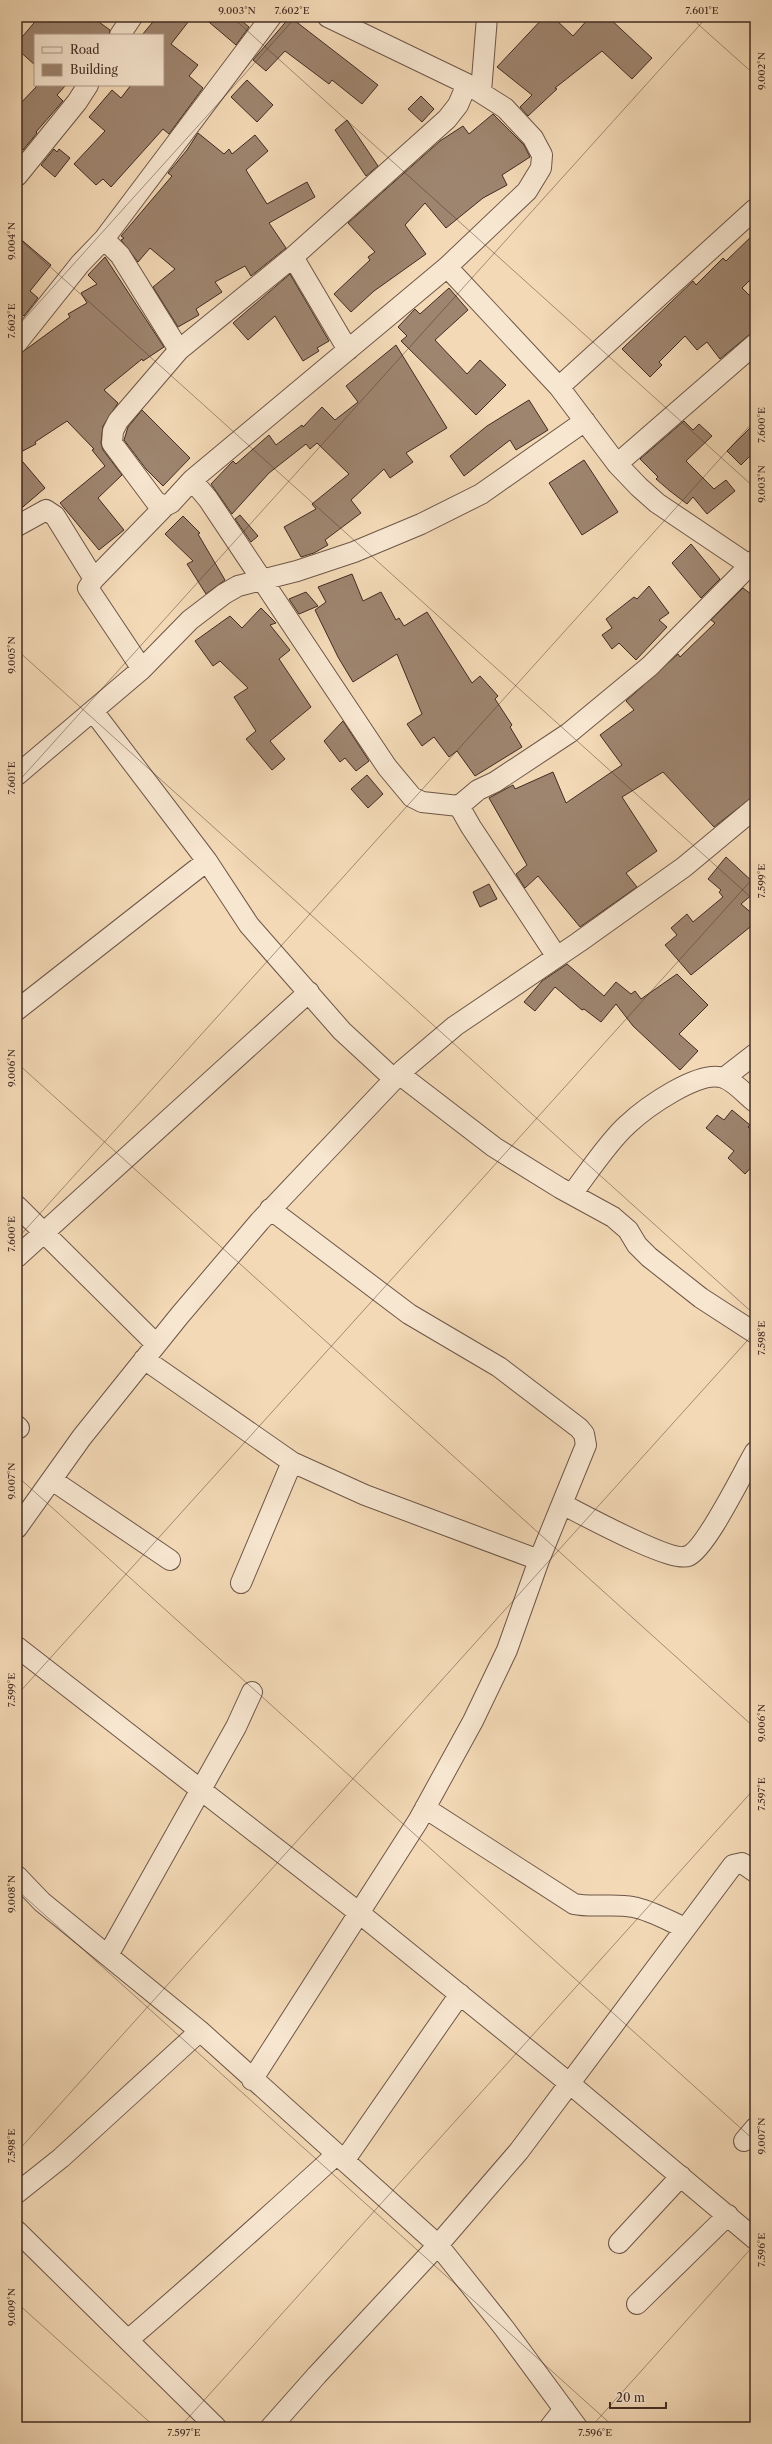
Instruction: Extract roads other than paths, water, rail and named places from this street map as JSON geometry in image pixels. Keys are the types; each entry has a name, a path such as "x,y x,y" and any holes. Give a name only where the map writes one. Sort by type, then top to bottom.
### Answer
{"street":[{"path":"121,34 132,17"},
{"path":"17,343 80,264 104,239 271,17"},
{"path":"142,669 88,588 94,579 164,506 171,503 192,480 447,267 527,191 541,168 542,155 533,138 505,108 474,88 328,17"},
{"path":"164,506 156,502 112,443 113,431 118,421 179,350 293,257 447,119 474,88 487,17"},
{"path":"17,176 77,102 87,86"},
{"path":"559,387 755,209"},
{"path":"104,239 120,255 179,350"},
{"path":"293,257 348,350"},
{"path":"192,480 208,499 387,767 412,797 422,802 459,806 478,790 495,782 569,733 639,676 754,565 658,503 617,464 559,387 447,267"},
{"path":"617,464 755,344"},
{"path":"17,776 142,669 190,620 224,594 238,586 262,581 354,552 421,524 481,494 585,421"},
{"path":"17,526 46,510 55,516 94,579"},
{"path":"93,711 207,861 249,925 342,1030 396,1077 494,1147 613,1217 628,1230 637,1245 649,1257 701,1298 755,1333"},
{"path":"459,806 471,827 557,957"},
{"path":"17,1528 82,1437 156,1344 270,1209 396,1077 455,1026 557,957 684,867 752,815"},
{"path":"17,1010 207,861"},
{"path":"17,1257 42,1232 309,992"},
{"path":"724,1078 755,1054"},
{"path":"572,1194 627,1125 659,1100 696,1080 713,1077 724,1078 755,1102"},
{"path":"17,1206 156,1344"},
{"path":"252,2080 425,1808 485,1695 496,1674 538,1560 586,1445 584,1434 579,1428 499,1367 409,1314 270,1209"},
{"path":"144,1359 292,1462 365,1495 538,1560"},
{"path":"562,1504 658,1551 678,1558 686,1557 693,1554 709,1533 755,1452"},
{"path":"241,1583 292,1462"},
{"path":"52,1480 170,1560"},
{"path":"17,1647 358,1912 569,2083 755,2239"},
{"path":"108,1955 236,1727 252,1692"},
{"path":"425,1808 574,1904 584,1906 614,1904 634,1907 685,1928"},
{"path":"271,2427 317,2375 438,2245 519,2151 733,1865 742,1863 755,1872"},
{"path":"17,1877 42,1902 200,2030 252,2080 438,2245 504,2328 577,2427"},
{"path":"128,2340 216,2261 242,2242 341,2158 460,1994"},
{"path":"17,2193 60,2158 200,2030"},
{"path":"619,2243 681,2176"},
{"path":"637,2304 728,2216"},
{"path":"17,2231 216,2427"},
{"path":"550,2427 564,2410"}]}
